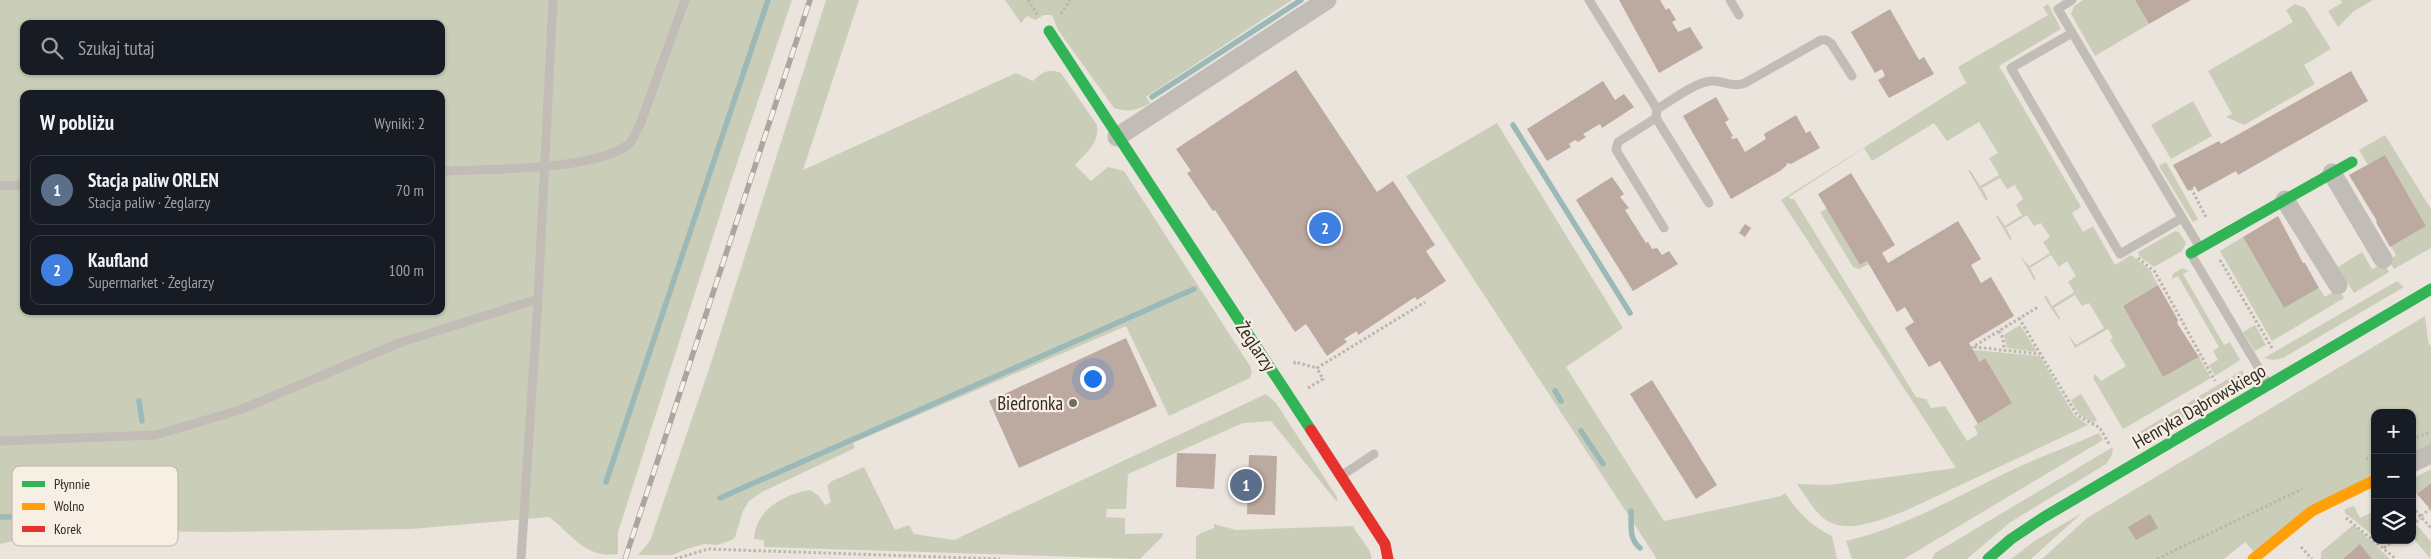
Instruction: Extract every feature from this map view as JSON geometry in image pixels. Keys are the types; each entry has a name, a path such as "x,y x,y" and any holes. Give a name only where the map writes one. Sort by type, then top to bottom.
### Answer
{"street":[{"path":"1117,137 1327,0"},
{"name":"Żeglarzy","path":"1049,31 1117,137 1342,475 1385,544 1388,559"},
{"path":"2195,251 2352,162"},
{"path":"2332,173 2383,259"},
{"path":"2285,200 2338,285"},
{"name":"Henryka Dąbrowskiego","path":"1988,559 2011,539 2044,517 2431,289"},
{"path":"2416,461 2431,454"},
{"path":"2253,559 2312,511 2371,482"}],"lane":[{"path":"521,559 538,299 543,167 553,0"},
{"path":"445,170 543,167 609,155 629,144 640,125 685,0"},
{"path":"1590,0 1657,108 1656,118 1709,203"},
{"path":"1730,0 1739,15"},
{"path":"2072,0 2058,8 2182,218 2195,251 2270,385"},
{"path":"2072,33 2011,68 2120,254 2182,218"},
{"path":"1657,108 1707,81 1736,86 1746,83 1820,40 1826,40 1831,43 1852,76"},
{"path":"1656,118 1618,142 1616,150 1664,228"},
{"path":"0,186 20,185"},
{"path":"0,442 155,435 240,410 399,343 538,299"},
{"path":"1342,475 1374,454"}],"path":[{"path":"2191,188 2206,215 2215,250 2272,348"},
{"path":"2130,248 2133,254 2155,272 2180,323 2215,381"},
{"path":"1316,368 1425,302"},
{"path":"2038,307 1972,347 2041,354"},
{"path":"2019,318 2077,415 2100,428 2109,444"},
{"path":"1999,331 2003,338 2004,350"},
{"path":"1298,372 1295,362 1316,368 1324,379 1314,385"},
{"path":"1302,381 1306,390"},
{"path":"2416,438 2431,432"},
{"path":"2357,463 2371,456"},
{"path":"2157,559 2305,488"},
{"path":"2416,521 2430,509"},
{"path":"2416,511 2431,528"},
{"path":"2340,514 2353,522 2396,559"},
{"path":"2384,548 2389,544"},
{"path":"675,559 708,549 1000,559"}],"green space":[{"path":"0,0 792,0 729,187 618,532 618,554 607,555 588,549 549,517 411,529 178,532 178,466 12,466 12,541 0,544"},
{"path":"826,0 859,0 803,170 1016,73 1033,81 1039,75 1046,72 1061,73 1097,125 1094,143 1075,165 1091,181 1108,167 1124,171 1250,366 1252,372 1250,378 1169,416 1126,326 853,443 855,448 762,492 749,501 743,511 735,537 732,540 717,545 704,544 672,555 638,555 650,541 710,366"},
{"path":"1005,0 1292,0 1146,97 1150,103 1141,108 1124,110 1114,108 1058,30 1052,15 1044,15 1035,20 1027,16 1021,23"},
{"path":"2083,0 2135,0 2149,24 2095,56 2071,14 2074,6"},
{"path":"2341,0 2373,0 2354,11 2338,27 2328,11 2342,3"},
{"path":"2048,4 2061,29 1999,66 2081,207 2072,213 2083,232 2093,226 2115,265 2131,255 2150,270 2158,285 2123,306 2163,377 2199,357 2211,378 2123,429 2093,378 2095,374 2101,381 2126,366 2110,340 2113,338 2108,329 2075,348 2068,334 2076,345 2104,328 2089,303 2082,306 2075,295 2054,308 2060,318 2059,320 2044,297 2046,295 2052,306 2074,292 2068,282 2076,276 2067,261 2059,267 2051,255 2030,268 2036,279 2034,280 2020,255 2029,266 2050,253 2043,242 2050,237 2041,223 2034,226 2027,215 2006,228 2012,239 2010,240 1996,216 2005,226 2022,215 2016,205 2023,199 2015,185 2007,189 2000,178 1982,188 1988,199 1986,201 1968,170 1970,170 1980,186 1999,175 1989,158 1998,153 1979,122 1947,141 1934,123 1872,161 1864,148 1789,197 1794,199 1916,397 1926,399 1931,408 1945,406 1967,441 1978,434 1974,426 2012,403 1985,358 1980,362 1973,350 2040,356 2074,415 2088,425 1905,511 1855,526 1835,524 1826,520 1818,513 1797,484 1829,485 1956,468 1781,200 1966,83 1958,67 2048,15 2043,7"},
{"path":"2295,4 2305,8 2331,49 2304,65 2315,84 2244,125 2226,117 2232,114 2208,71 2293,22 2286,10"},
{"path":"2193,101 2212,136 2171,159 2151,125"},
{"path":"1497,123 1623,328 1566,367 1664,521 1781,496 1785,493 1806,518 1832,536 1837,559 1657,559 1406,176"},
{"path":"2385,135 2431,209 2431,248 2394,269 2388,260 2396,255 2391,246 2426,226 2385,155 2368,165 2359,150"},
{"path":"2166,162 2198,219 2193,222 2159,166"},
{"path":"1827,209 1860,265 1867,261 1869,264 1859,269 1853,267 1820,212"},
{"path":"2175,231 2179,232 2186,243 2182,251 2154,267 2139,256 2138,252"},
{"path":"2243,237 2284,308 2319,288 2325,297 2338,289 2344,298 2272,341 2220,251"},
{"path":"2362,252 2372,269 2384,263 2389,272 2354,293 2338,267"},
{"path":"2182,268 2189,271 2183,274 2224,345 2230,342 2240,360 2215,376 2209,365 2218,360 2213,351 2219,347 2178,276 2172,279 2173,274"},
{"path":"2397,281 2404,287 2283,358 2273,360 2264,358"},
{"path":"2425,316 2428,341 2431,347 2431,446 2416,453 2416,409 2371,409 2371,476 2253,551 2245,542 2224,559 2042,559 2087,518"},
{"path":"2020,325 2037,352 2007,348 2004,335"},
{"path":"2255,325 2266,345 2255,351 2243,332"},
{"path":"2243,370 2243,379 2235,388 2146,440 2131,437"},
{"path":"1266,394 1276,403 1337,497 1337,502 1271,421 1243,423 1128,474 1126,509 1107,509 1106,517 1125,518 1125,534 1163,533 1162,537 1140,559 764,547 764,540 754,539 760,519 773,505 790,496 810,490 819,496 825,505 831,502 827,486 832,481 864,467 895,530 909,525 914,534 954,540"},
{"path":"2081,394 2097,420 2093,423 2079,414 2071,400"},
{"path":"2099,433 2103,440 1904,559 1852,559 1846,541 1890,528 1953,500 2014,469"},
{"path":"2113,447 2112,455 2106,464 2009,523 1967,559 1932,559 1935,553"},
{"path":"2431,469 2431,483 2417,494 2416,493 2416,477"},
{"path":"2354,506 2360,518 2371,513 2371,534 2345,513 2345,509"},
{"path":"2082,513 2031,559 2011,559 2036,540"},
{"path":"1214,524 1236,530 1353,526 1369,549 1372,559 1196,559 1196,537 1214,528"},
{"path":"2352,526 2355,526 2371,541 2371,544 2374,544 2390,559 2372,559 2360,545 2343,559 2321,559 2321,552"},
{"path":"2416,526 2431,542 2430,558 2416,542"}],"building":[{"path":"1619,0 1660,0 1666,10 1669,8 1676,20 1672,22 1678,32 1690,27 1703,48 1659,73"},
{"path":"2135,0 2191,0 2149,24"},
{"path":"1890,9 1919,60 1924,57 1934,74 1889,98 1878,80 1885,76 1882,69 1875,73 1851,32"},
{"path":"1296,70 1377,192 1393,181 1435,245 1426,251 1446,281 1417,300 1415,297 1358,335 1357,331 1344,339 1347,342 1327,356 1306,324 1295,332 1215,210 1213,211 1187,173 1191,171 1176,149"},
{"path":"2351,71 2368,101 2238,175 2236,171 2198,192 2195,186 2188,191 2173,165 2219,141 2221,144"},
{"path":"1603,81 1615,100 1624,94 1634,107 1602,128 1600,124 1583,134 1586,137 1578,142 1575,140 1569,144 1571,147 1547,161 1527,129"},
{"path":"1716,97 1729,120 1725,122 1733,136 1731,137 1732,139 1737,138 1745,152 1766,139 1764,134 1796,115 1806,133 1810,131 1820,148 1791,164 1786,163 1787,165 1780,171 1731,199 1683,116"},
{"path":"2385,155 2426,226 2390,247 2377,221 2349,175"},
{"path":"1851,173 1895,245 1882,253 1888,263 1958,221 1981,259 1971,265 1981,283 1991,277 2014,316 1969,343 1980,362 1985,358 2012,403 1978,424 1940,361 1929,367 1905,328 1914,322 1905,307 1897,312 1867,261 1860,265 1818,194"},
{"path":"1612,177 1624,194 1620,197 1629,208 1625,210 1646,243 1648,242 1652,249 1657,248 1662,255 1669,251 1678,264 1633,291 1576,200"},
{"path":"2278,216 2303,263 2305,263 2319,288 2284,308 2243,237"},
{"path":"1745,224 1751,228 1745,237 1739,233"},
{"path":"2158,285 2178,320 2177,323 2199,357 2163,377 2123,306"},
{"name":"Biedronka","path":"1126,338 1157,406 1019,468 989,401"},
{"path":"1652,380 1717,485 1696,499 1630,394"},
{"path":"1177,453 1216,454 1214,489 1176,487"},
{"path":"1249,455 1277,456 1275,515 1247,514"},
{"path":"2431,483 2431,510 2417,494"},
{"path":"2150,514 2158,528 2136,540 2128,527"},
{"path":"2360,544 2372,559 2343,559"}],"waterway":[{"path":"606,482 768,0"},
{"path":"1152,97 1301,0"},
{"path":"1513,125 1630,313"},
{"path":"720,498 1194,289"},
{"path":"1555,391 1561,401"},
{"path":"139,401 142,421"},
{"path":"1581,431 1603,464"},
{"path":"1631,511 1632,536 1640,548"},
{"path":"0,517 12,517"}],"railway":[{"path":"625,559 810,0"}],"traffic: fast":[{"path":"1049,31 1311,430"},
{"path":"2191,253 2352,162"},
{"path":"1988,559 2011,539 2044,517 2431,289"}],"traffic: slow":[{"path":"2253,559 2312,511 2371,482"}],"traffic: jam":[{"path":"1311,430 1385,544 1388,559"}],"place":[{"name":"Kaufland","path":"1325,228"},
{"name":"Biedronka","path":"1073,403"},
{"name":"Stacja paliw ORLEN","path":"1246,485"}]}
